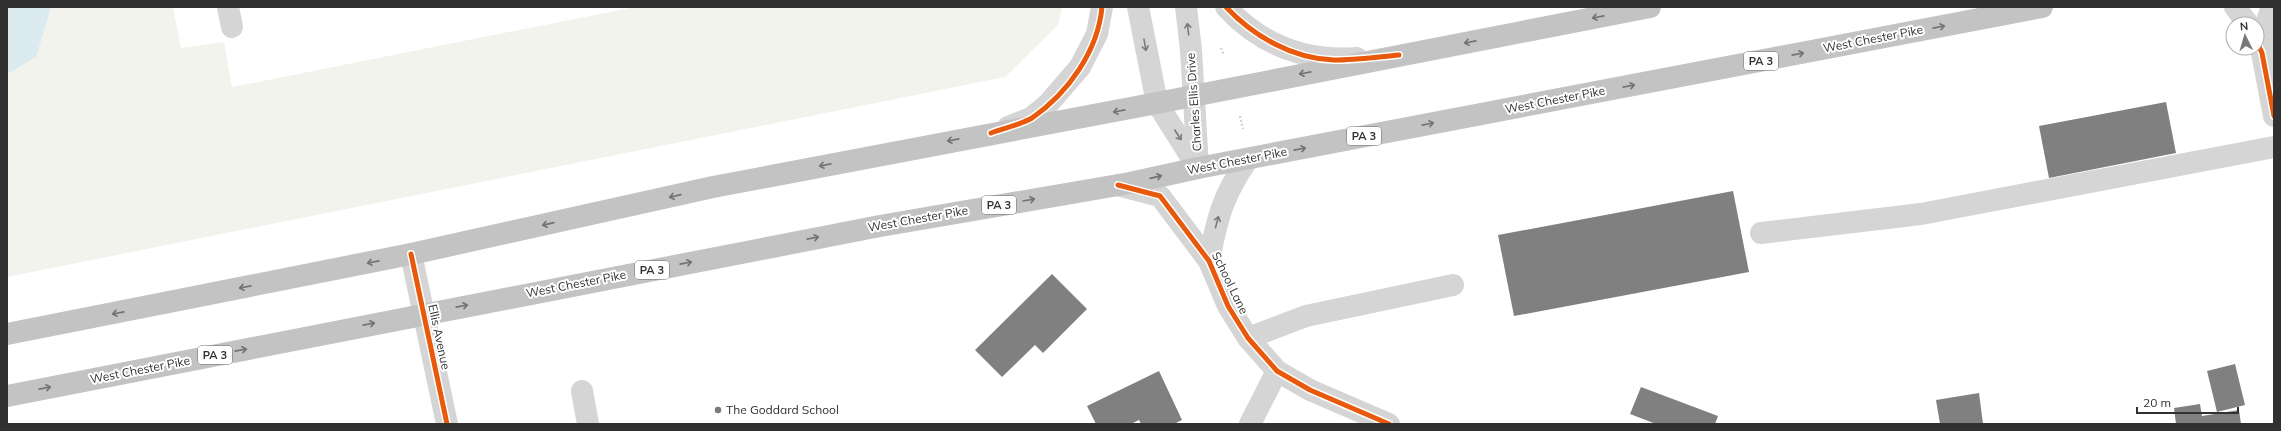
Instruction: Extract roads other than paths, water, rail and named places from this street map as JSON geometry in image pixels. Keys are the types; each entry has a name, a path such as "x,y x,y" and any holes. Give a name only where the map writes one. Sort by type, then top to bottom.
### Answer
{"highway":[{"path":"7,334 411,254 713,187 991,133 1194,96 1650,7"},
{"name":"West Chester Pike","path":"7,396 880,226 1118,185 1198,168 2042,7"}],"street":[{"path":"991,133 1031,118 1066,86 1091,49 1097,34 1102,7"},
{"name":"Charles Ellis Drive","path":"1138,7 1157,103 1198,168"},
{"name":"Charles Ellis Drive","path":"1186,7 1194,96 1198,168"},
{"path":"1226,7 1239,21 1258,36 1282,47 1306,54 1333,60 1399,55"},
{"path":"2235,7 2242,16"},
{"path":"2265,29 2272,7"},
{"path":"2262,56 2274,116"},
{"path":"1761,233 1921,214 2274,147"},
{"name":"School Lane","path":"1209,261 1216,223 1223,203 1231,183 1248,159"},
{"name":"School Lane","path":"1118,185 1160,196 1209,261 1228,306 1248,338 1277,371 1310,390 1389,424"},
{"name":"Ellis Avenue","path":"411,254 447,424"},
{"path":"1248,338 1306,316 1453,285"},
{"path":"1250,424 1277,371"},
{"path":"582,391 588,424"}],"place":[{"name":"The Goddard School","path":"718,410"}]}
